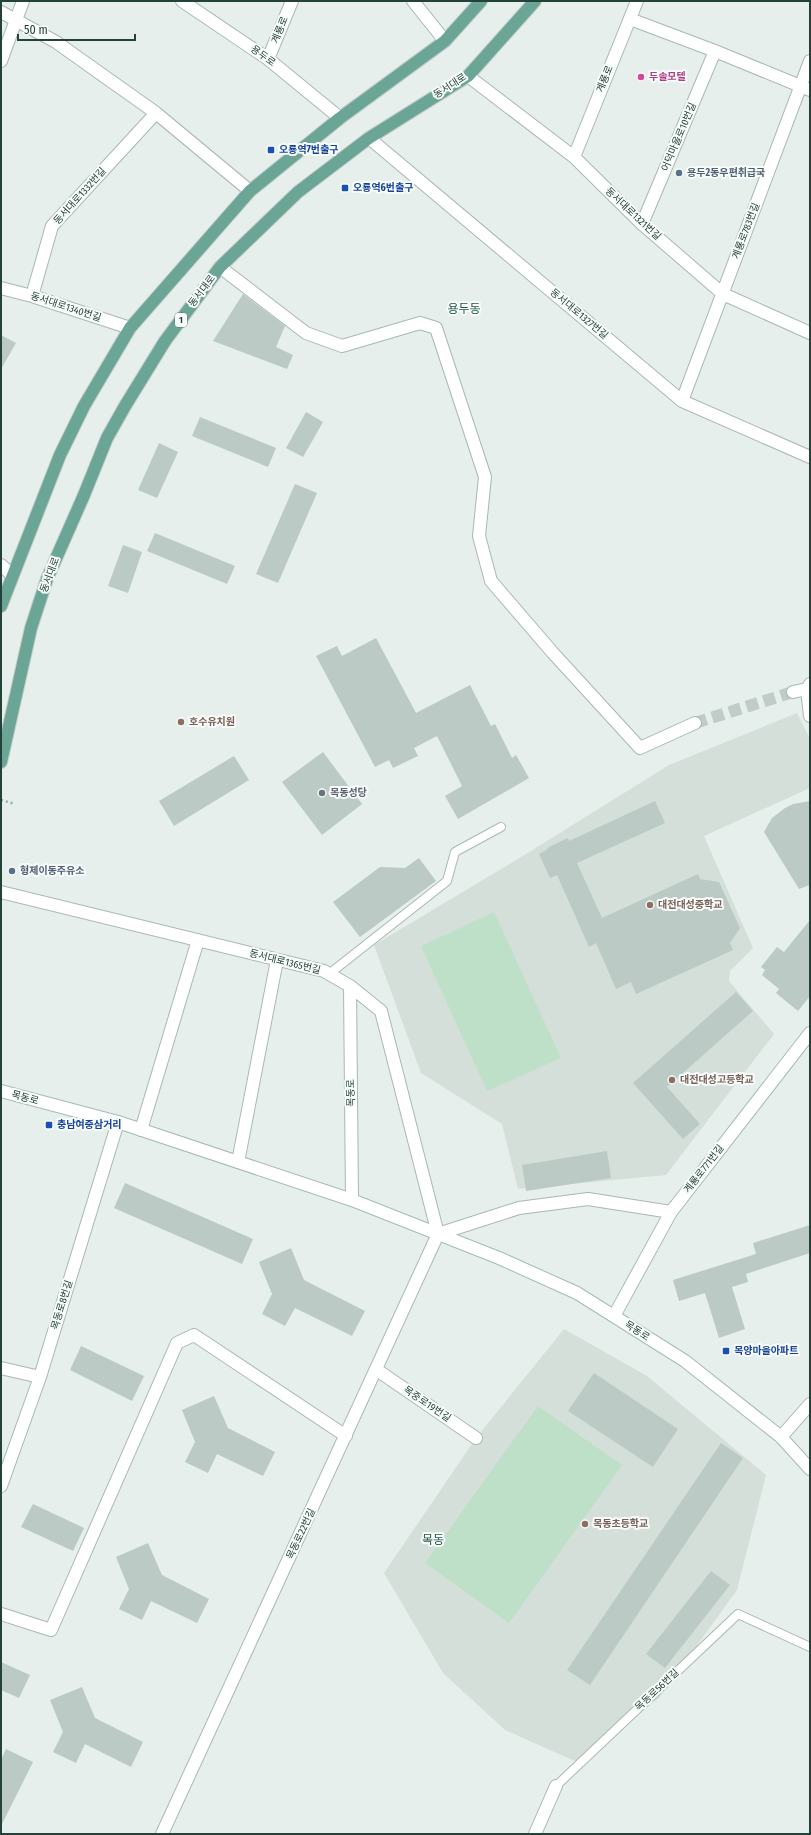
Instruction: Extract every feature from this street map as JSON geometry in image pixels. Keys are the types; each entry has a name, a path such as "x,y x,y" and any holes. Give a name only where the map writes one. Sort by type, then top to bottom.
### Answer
{"main road":[{"path":"1,606 60,455 84,406 130,328 250,191 340,118 445,41 481,1"},
{"name":"동서대로","path":"1,762 31,628 47,579 108,438 125,406 165,341 220,267 298,192 369,138 468,76 535,1"}],"street":[{"path":"1,61 23,1"},
{"name":"용두로","path":"182,1 268,59 340,118"},
{"name":"계룡로","path":"268,59 292,1"},
{"path":"413,1 445,41"},
{"name":"계룡로","path":"574,157 637,1"},
{"path":"1,12 56,42 156,113 250,191"},
{"path":"630,19 715,51 805,88"},
{"name":"어덕마을로10번길","path":"642,224 715,51"},
{"name":"계룡로783번길","path":"682,401 805,88 810,62"},
{"name":"동서대로1321번길","path":"468,76 574,157 642,224 723,294 810,333"},
{"name":"동서대로1332번길","path":"32,296 52,226 156,113"},
{"name":"동서대로1327번길","path":"369,138 682,401 810,457"},
{"path":"220,267 306,333 342,346 420,323 436,328 485,477 479,536 491,581 552,654 640,748 695,723"},
{"name":"동서대로1340번길","path":"1,288 32,296 130,328"},
{"path":"1,565 12,575"},
{"path":"793,692 809,687 810,716"},
{"name":"동서대로1365번길","path":"1,892 324,971 350,986 381,1011 438,1234"},
{"path":"141,1130 198,940"},
{"path":"238,1162 277,960"},
{"name":"목동로","path":"350,986 352,1200"},
{"name":"계룡로771번길","path":"614,1316 671,1212 810,1033"},
{"name":"목동로","path":"1,1091 118,1122 352,1200 499,1258 577,1293 685,1361 781,1437 810,1469"},
{"name":"목동로8번길","path":"1,1486 40,1377 118,1122"},
{"path":"438,1234 520,1208 588,1199 671,1212"},
{"name":"목동로22번길","path":"162,1834 377,1370 438,1234"},
{"path":"1,1614 51,1630 177,1343 194,1335 346,1436"},
{"path":"1,1368 40,1377"},
{"name":"목중로19번길","path":"377,1370 476,1438"},
{"path":"781,1437 810,1404"},
{"name":"목동로56번길","path":"535,1834 556,1786"}],"lane":[{"path":"329,974 447,881 455,852 501,827"},
{"name":"목동로56번길","path":"556,1786 738,1614 810,1648"}],"path":[{"path":"1,800 15,804"}],"shaded area":[{"path":"797,713 810,739 810,788 704,836 753,948 730,971 729,981 774,1034 666,1175 518,1189 502,1124 421,1073 374,945 518,859 669,765"},
{"name":"목동초등학교","path":"564,1329 647,1376 766,1475 737,1590 659,1698 577,1762 505,1730 443,1673 384,1573 476,1438"}],"green space":[{"path":"494,912 561,1058 487,1091 421,946"},
{"path":"538,1406 622,1465 509,1623 425,1563"}],"building":[{"path":"243,294 285,326 276,347 293,355 287,369 213,341"},
{"path":"1,335 16,343 1,369"},
{"path":"306,412 323,422 303,457 286,448"},
{"path":"200,417 276,448 268,467 192,436"},
{"path":"159,443 178,452 157,498 138,490"},
{"path":"295,484 317,493 278,583 256,574"},
{"path":"155,533 235,566 227,584 147,551"},
{"path":"123,545 142,552 128,593 108,586"},
{"path":"376,638 416,713 470,685 491,726 495,724 512,758 516,755 529,778 458,819 445,796 462,786 437,736 414,748 418,756 393,768 389,760 375,767 316,656 337,646 342,656"},
{"name":"목동성당","path":"323,752 362,804 322,835 282,782"},
{"path":"234,756 249,780 174,826 159,801"},
{"path":"655,801 665,823 577,863 602,918 698,874 700,879 719,882 740,928 730,943 733,950 636,994 631,982 616,989 596,943 589,947 557,875 550,878 539,854 548,849 547,848 568,838 569,841"},
{"path":"810,801 810,885 799,889 764,832 772,818 785,808 793,804"},
{"path":"419,858 436,881 360,937 333,902 380,867 405,868"},
{"path":"810,920 810,996 798,1011 776,993 779,989 762,975 765,970 761,967 777,947 784,952"},
{"path":"736,992 753,1011 667,1087 700,1124 683,1139 633,1083"},
{"path":"607,1151 611,1178 526,1191 522,1165"},
{"path":"125,1183 253,1239 242,1264 114,1208"},
{"path":"810,1225 810,1253 746,1274 748,1282 732,1287 745,1329 719,1338 705,1293 679,1301 673,1280 756,1254 753,1243"},
{"path":"291,1248 304,1280 365,1311 352,1336 295,1308 285,1326 262,1314 272,1294 259,1262"},
{"path":"81,1346 144,1376 132,1401 70,1370"},
{"path":"594,1373 678,1429 653,1467 568,1411"},
{"path":"214,1396 228,1428 275,1452 263,1476 217,1454 208,1473 185,1462 195,1442 182,1410"},
{"path":"721,1443 743,1458 590,1685 567,1670"},
{"path":"33,1504 84,1528 73,1551 21,1527"},
{"path":"148,1543 162,1575 209,1599 197,1623 151,1601 142,1620 119,1609 129,1589 116,1557"},
{"path":"711,1571 730,1585 665,1668 646,1654"},
{"path":"1,1662 30,1675 19,1698 1,1690"},
{"path":"82,1687 95,1718 143,1742 131,1767 85,1744 76,1763 53,1752 63,1732 50,1700"},
{"path":"6,1749 33,1762 1,1826 1,1760"}],"tunnel":[{"path":"695,723 793,692"}],"place":[{"name":"두솔모텔","path":"641,77"},
{"name":"오룡역7번출구","path":"271,150"},
{"name":"용두2동우편취급국","path":"679,173"},
{"name":"오룡역6번출구","path":"345,188"},
{"name":"호수유치원","path":"181,722"},
{"name":"목동성당","path":"322,793"},
{"name":"형제이동주유소","path":"12,871"},
{"name":"대전대성중학교","path":"650,905"},
{"name":"대전대성고등학교","path":"672,1080"},
{"name":"충남여중삼거리","path":"49,1125"},
{"name":"목양마을아파트","path":"726,1351"},
{"name":"목동초등학교","path":"585,1524"}],"district":[{"name":"용두동","path":"464,309"},
{"name":"목동","path":"433,1540"}]}
